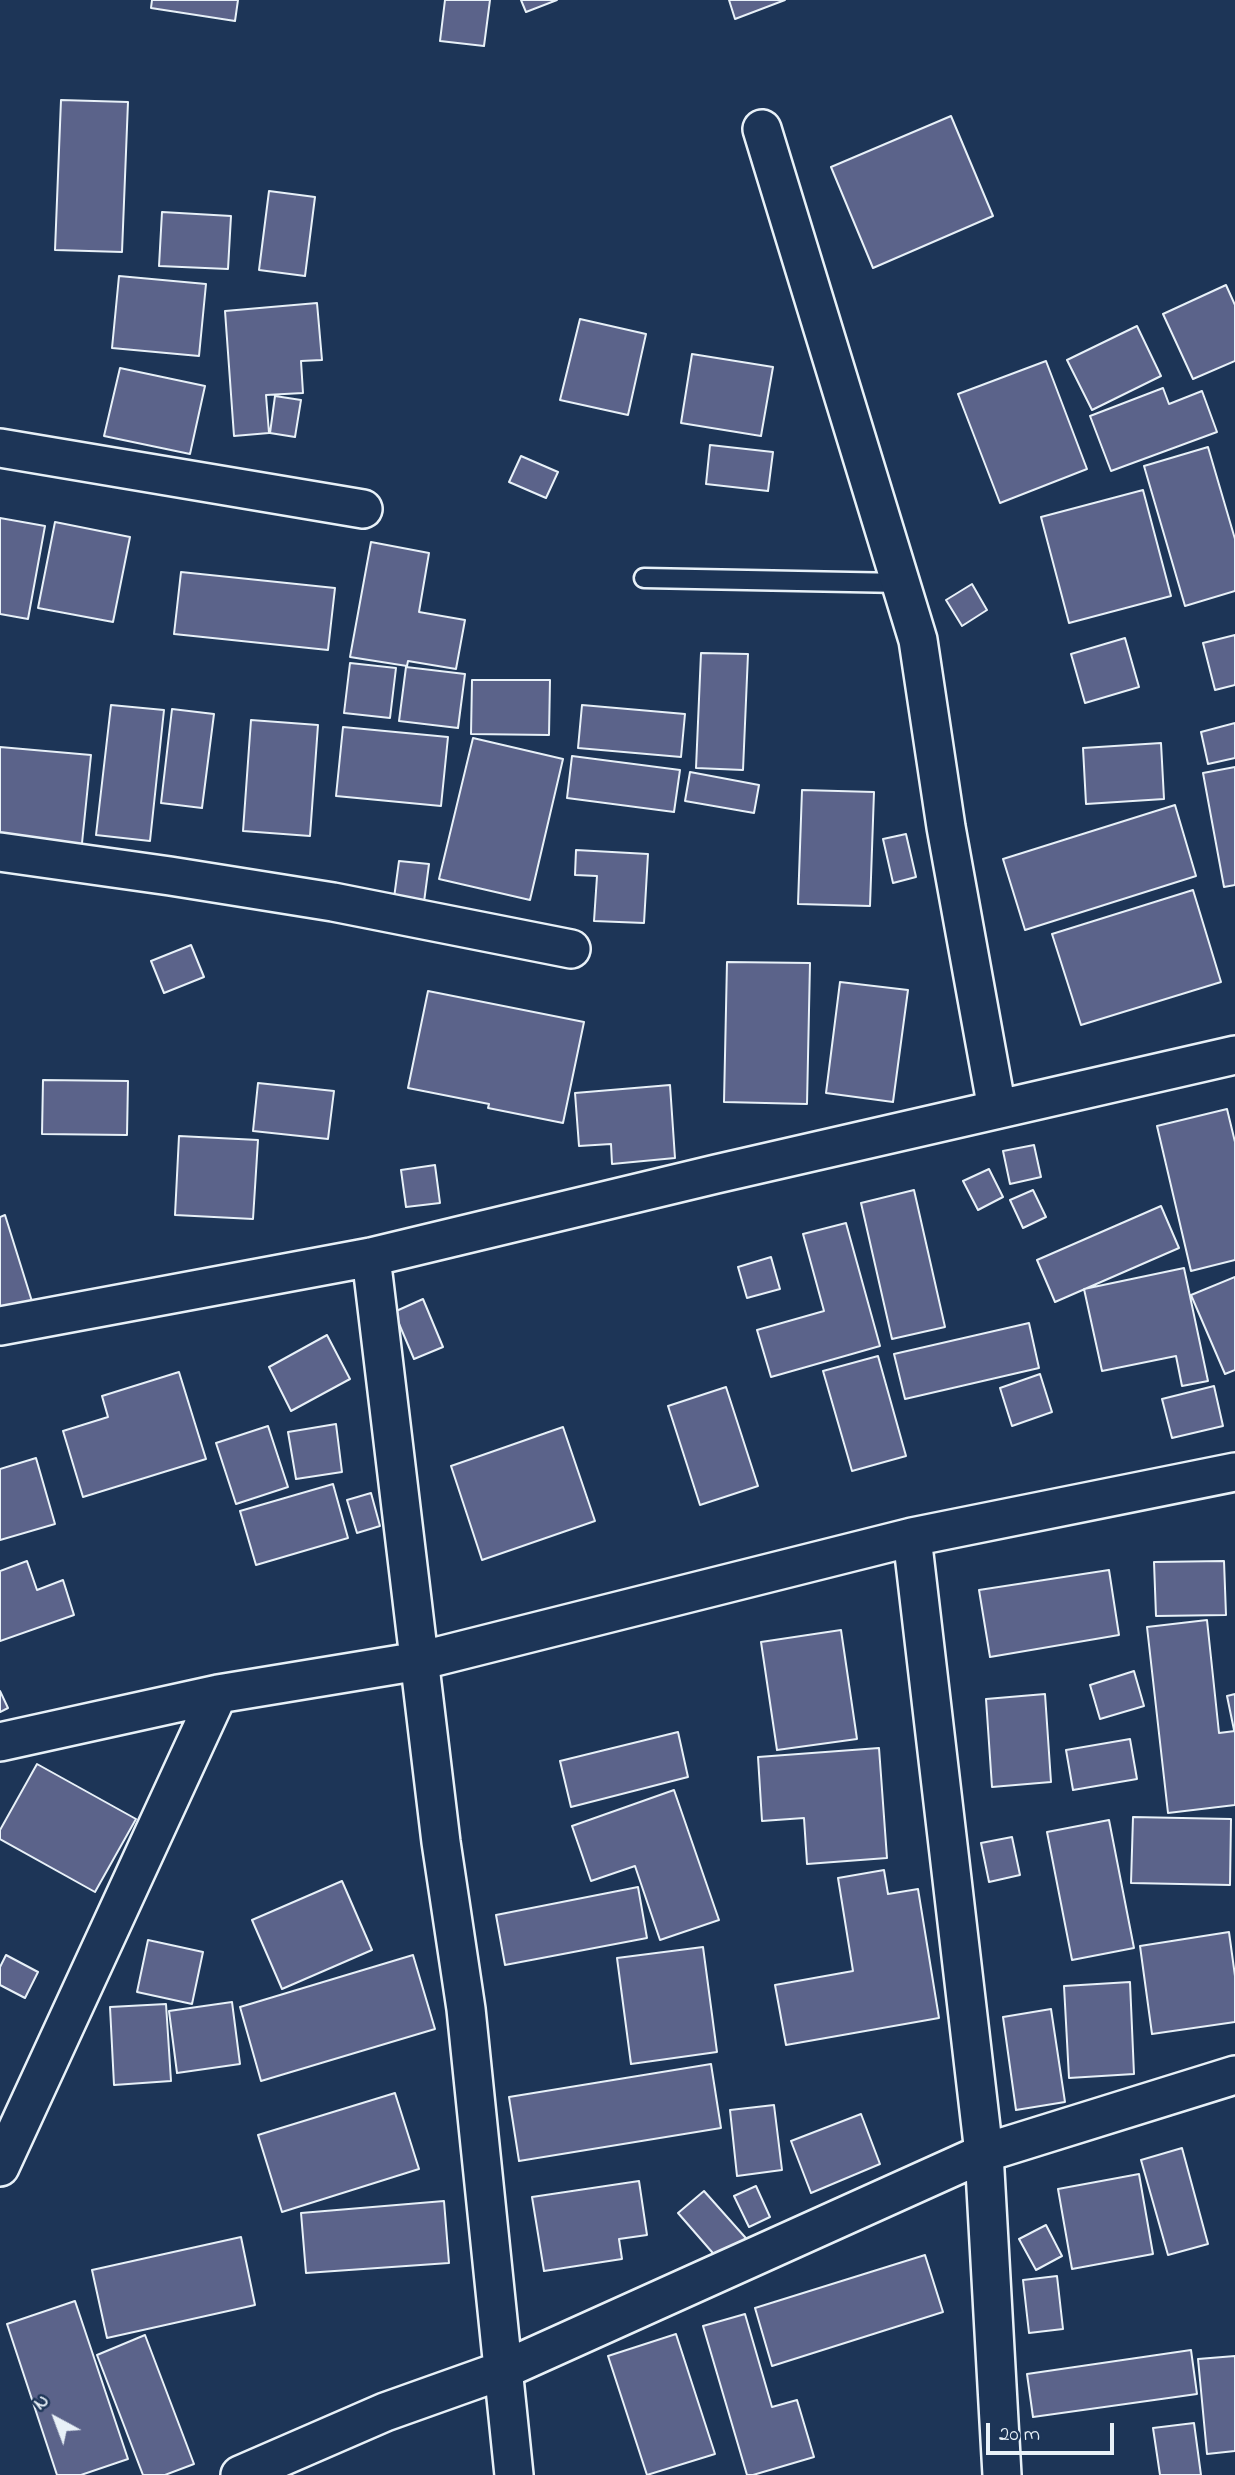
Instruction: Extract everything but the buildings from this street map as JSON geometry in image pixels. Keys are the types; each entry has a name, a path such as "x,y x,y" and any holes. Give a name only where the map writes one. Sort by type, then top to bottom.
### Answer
{"street":[{"path":"762,129 918,640 946,827 998,1109"},
{"path":"0,448 363,509"},
{"path":"0,852 333,902 571,949"},
{"path":"0,1326 370,1257 1235,1055"},
{"path":"370,1257 441,1842 466,2009 514,2475"},
{"path":"0,1742 218,1694 419,1661 912,1537 1235,1472"},
{"path":"912,1537 984,2153 1002,2475"},
{"path":"0,2167 218,1694"},
{"path":"240,2475 385,2412 503,2370 984,2153 1235,2075"}],"lane":[{"path":"643,578 901,583"}]}
